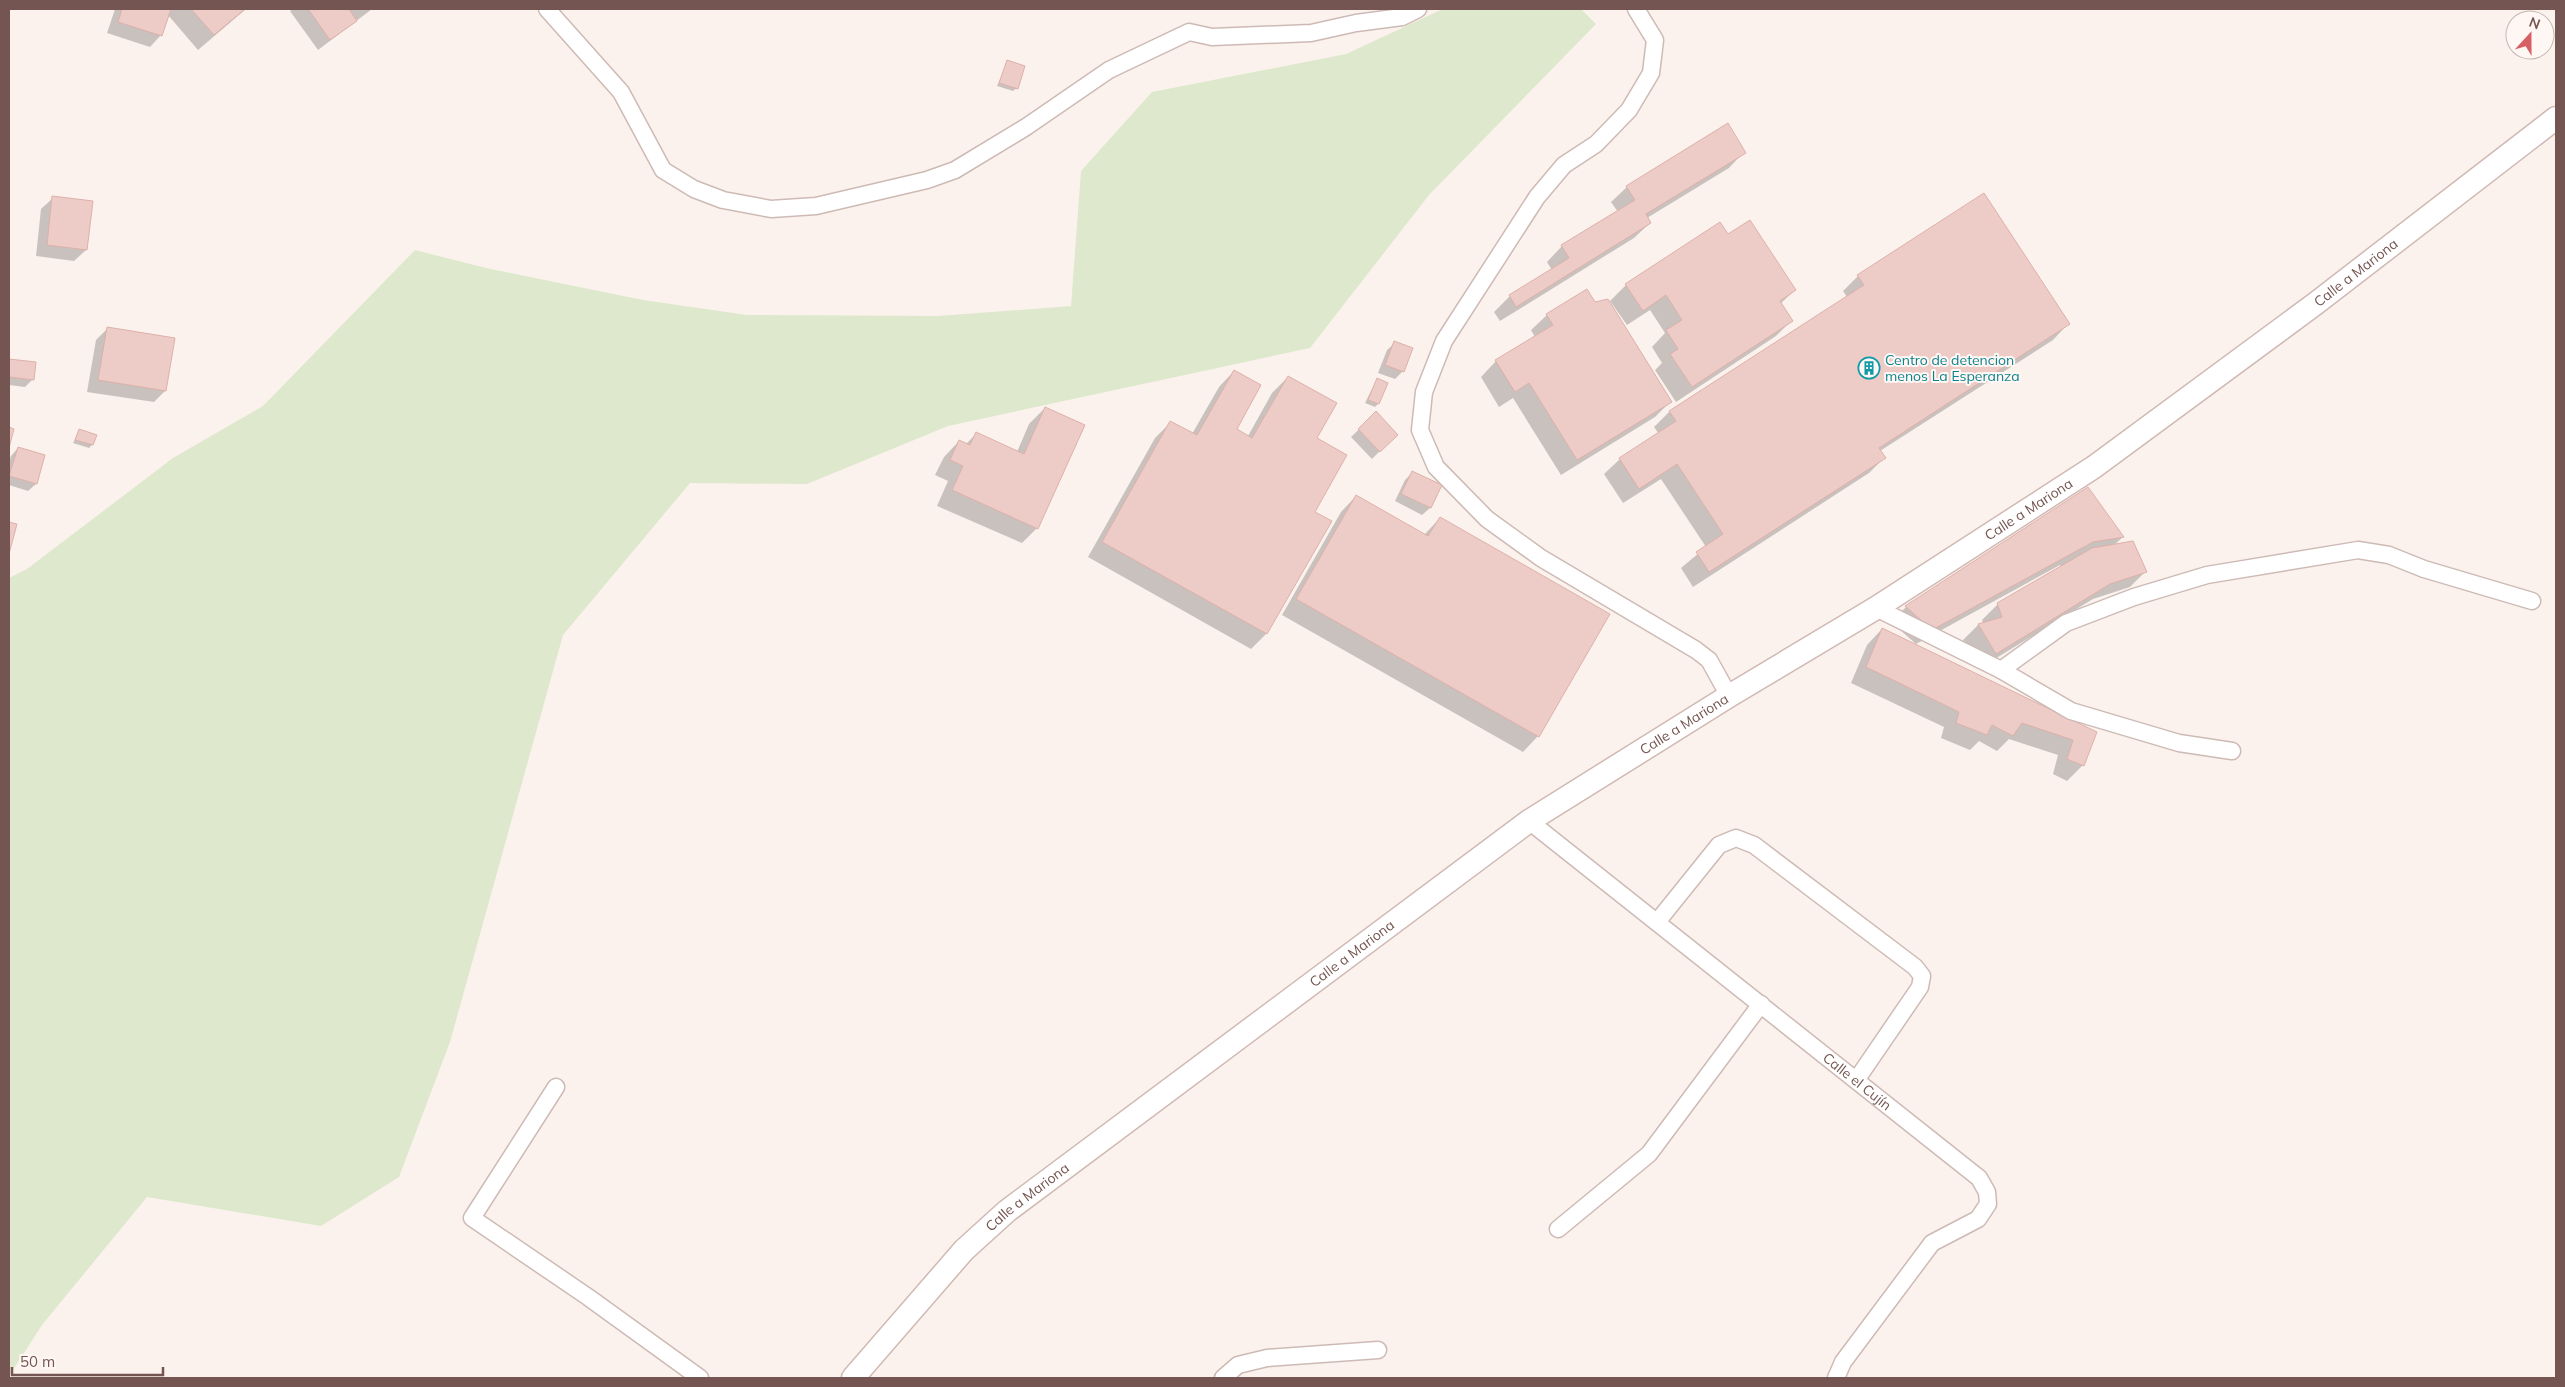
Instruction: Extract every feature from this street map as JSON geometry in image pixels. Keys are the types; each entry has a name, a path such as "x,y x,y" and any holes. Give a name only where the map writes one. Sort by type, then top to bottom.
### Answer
{"main road":[{"name":"Calle a Mariona","path":"852,1378 964,1250 1007,1211 1529,821 1876,608 2094,467 2315,304 2554,123"}],"street":[{"path":"547,9 621,92 663,170 694,189 723,200 771,209 816,206 927,180 956,170 1026,127 1109,70 1189,32 1212,37 1311,33 1356,23 1402,17 1418,9"},
{"path":"1636,9 1655,40 1651,73 1629,110 1596,144 1564,165 1537,197 1444,341 1424,392 1420,430 1436,467 1487,519 1541,558 1696,650 1709,660 1730,696"},
{"path":"2001,670 2066,624 2134,597 2207,575 2358,550 2389,555 2424,569 2532,600"},
{"path":"1876,608 2001,670 2072,711 2179,743 2232,752"},
{"name":"Calle el Cujín","path":"1529,821 1979,1178 1987,1192 1988,1204 1978,1219 1932,1243 1843,1362 1836,1378"},
{"path":"1657,922 1719,845 1736,838 1754,845 1915,966 1922,976 1920,987 1857,1080"},
{"path":"1558,1229 1649,1154 1761,1004"},
{"path":"556,1087 472,1218 588,1297 700,1378"},
{"path":"1223,1378 1238,1365 1267,1358 1378,1350"}],"green space":[{"path":"1443,9 1581,9 1596,24 1429,195 1310,348 948,426 807,484 690,483 563,635 450,1042 399,1177 321,1226 147,1197 42,1325 9,1376 9,578 27,569 173,458 263,406 415,250 486,268 643,300 747,315 938,316 1071,306 1081,171 1152,92 1346,54"}],"building":[{"path":"122,9 171,9 162,36 118,22"},
{"path":"191,9 245,9 214,35"},
{"path":"308,9 349,9 357,21 330,40"},
{"path":"1007,60 1025,66 1018,89 999,83"},
{"path":"1728,123 1746,153 1646,214 1651,223 1516,307 1509,295 1569,258 1561,245 1635,200 1626,186"},
{"name":"Centro de detencion menos La Esperanza","path":"1984,193 2070,324 1879,448 1886,458 1709,572 1696,552 1723,534 1677,464 1639,489 1619,458 1676,421 1669,411 1864,285 1857,275"},
{"path":"52,196 93,201 87,250 47,245"},
{"path":"1750,220 1796,290 1780,301 1793,321 1692,387 1670,354 1678,349 1666,330 1682,320 1666,295 1643,311 1625,284 1720,222 1728,234"},
{"path":"1587,289 1595,302 1608,299 1672,402 1577,460 1529,383 1515,392 1495,360 1553,325 1546,314"},
{"path":"107,327 175,338 166,391 98,380"},
{"path":"1394,341 1413,348 1404,372 1385,365"},
{"path":"9,359 36,362 34,380 9,377"},
{"path":"1234,370 1261,385 1237,429 1252,438 1288,376 1337,403 1317,438 1347,455 1315,512 1332,521 1267,634 1102,542 1170,421 1197,435"},
{"path":"1377,378 1388,383 1379,404 1368,400"},
{"path":"1045,407 1085,425 1038,529 952,490 963,466 950,460 959,440 970,445 976,432 1024,454"},
{"path":"1376,411 1398,435 1380,452 1358,429"},
{"path":"9,427 14,429 9,448"},
{"path":"79,429 97,435 93,445 75,440"},
{"path":"18,447 45,455 37,484 9,476"},
{"path":"1412,471 1442,485 1431,508 1401,494"},
{"path":"2088,487 2124,537 2093,542 1932,630 1905,606"},
{"path":"1356,495 1428,536 1440,517 1610,614 1539,737 1296,599"},
{"path":"9,522 17,524 9,554"},
{"path":"2133,541 2147,572 2110,584 1996,654 1978,624 2002,617 1997,603 2092,548"},
{"path":"1882,628 2097,732 2084,766 2067,759 2073,740 2022,723 2013,736 1992,725 1987,735 1956,723 1959,712 1866,667"}],"place":[{"name":"Centro de detencion menos La Esperanza","path":"1869,368"}]}
